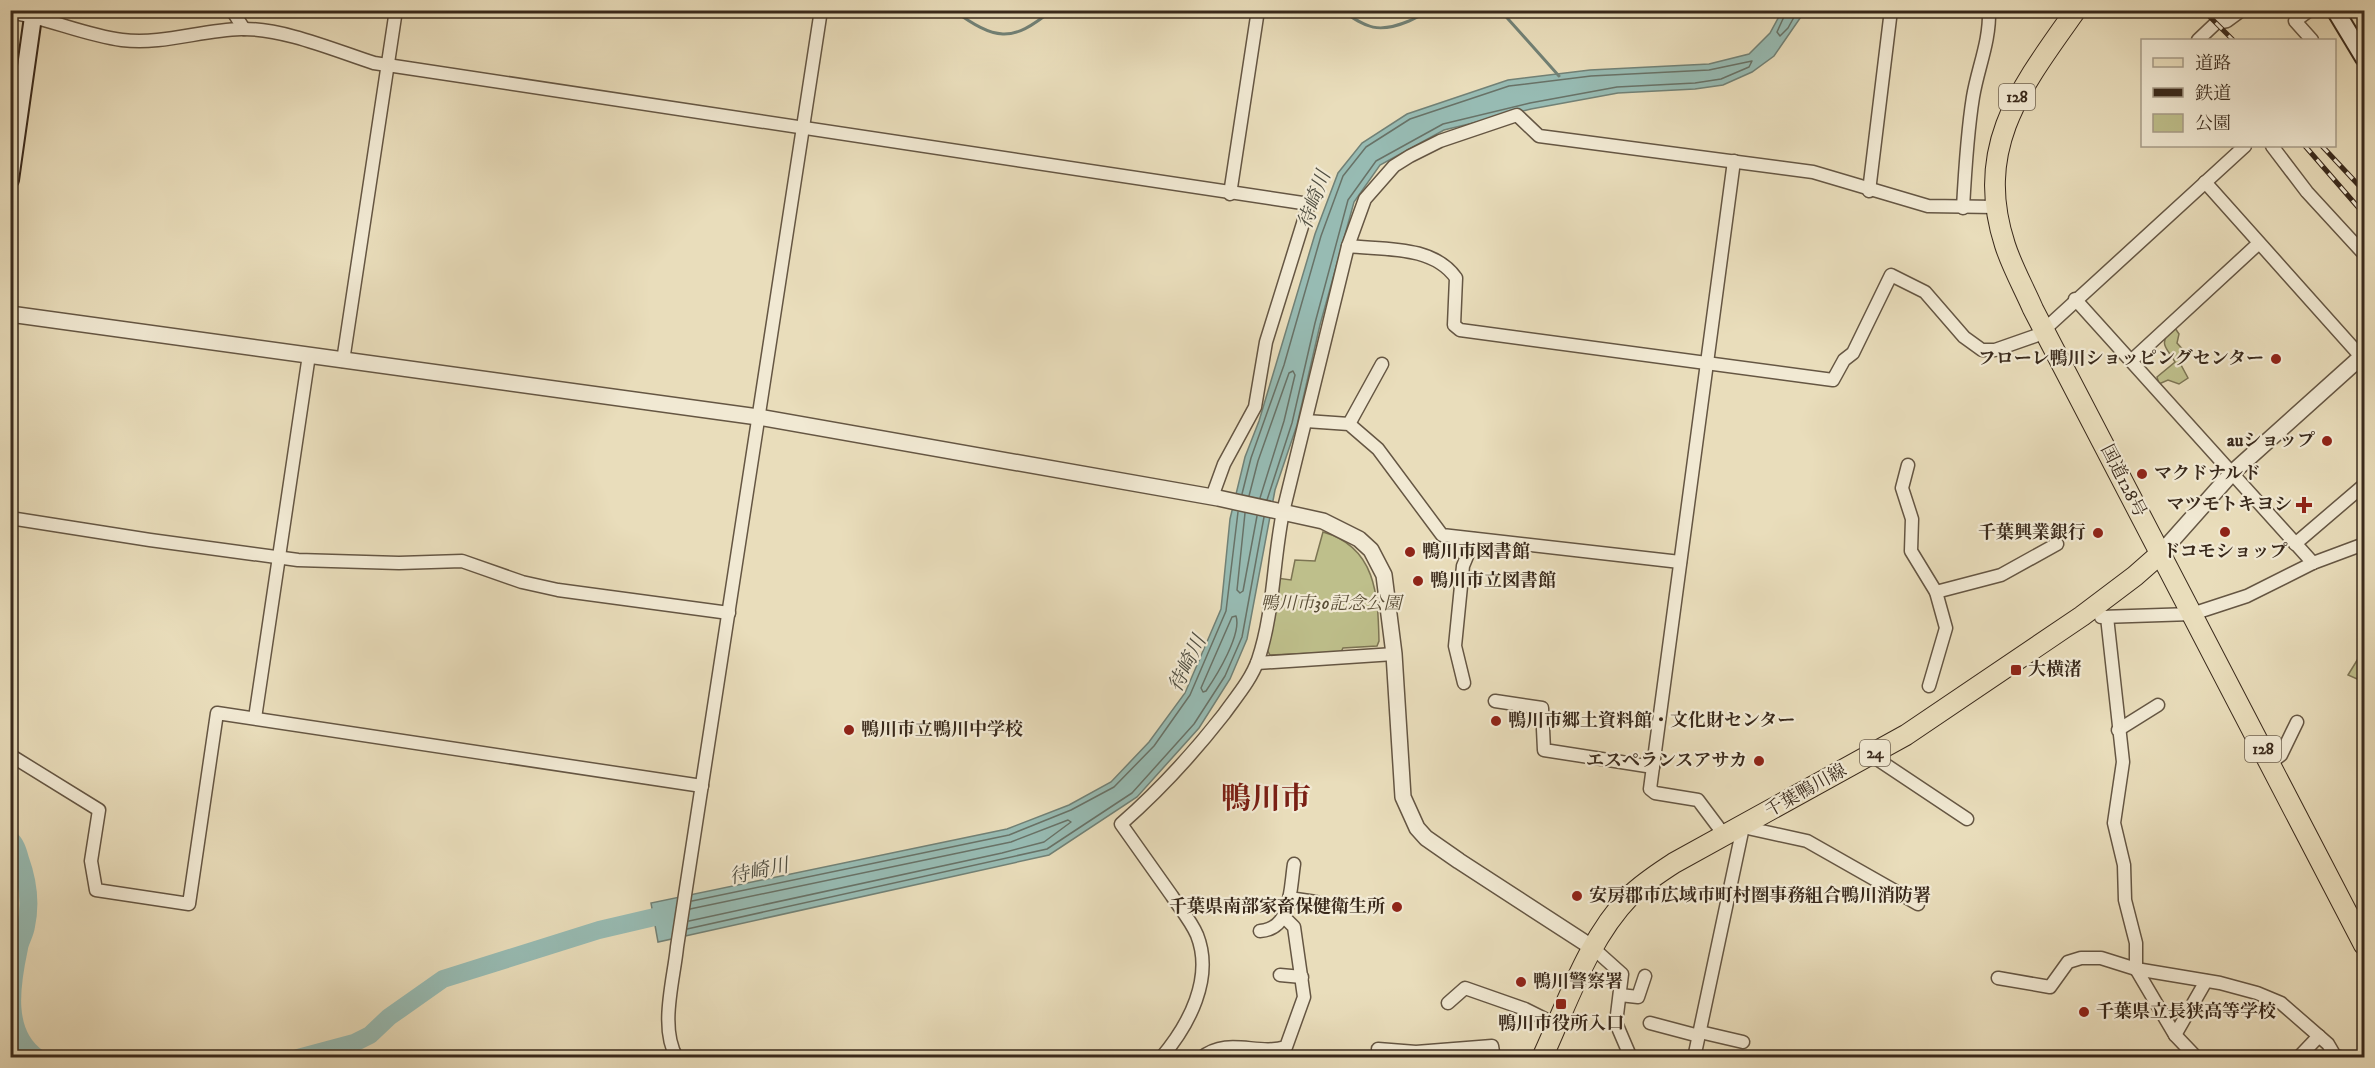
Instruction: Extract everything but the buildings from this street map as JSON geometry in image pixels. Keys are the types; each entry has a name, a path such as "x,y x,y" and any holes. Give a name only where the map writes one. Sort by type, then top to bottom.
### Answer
{"main road":[{"name":"国道128号","path":"2076,10 2024,85 2006,121 1995,168 1996,207 2005,246 2044,329 2270,763 2358,915 2364,945"},
{"path":"2335,10 2364,58"},
{"path":"10,180 34,13"},
{"name":"千葉鴨川線","path":"1542,1058 1593,948 1614,915 1638,888 1674,863 1871,755 1949,707 2082,616 2160,554"}],"street":[{"path":"232,10 244,29"},
{"path":"343,361 396,10"},
{"path":"671,1055 669,1023 677,947 821,10"},
{"path":"1230,194 1258,10"},
{"path":"1869,191 1891,10"},
{"path":"1963,208 1967,139 1974,93 1990,32 1989,10"},
{"path":"2199,39 2216,23 2227,21 2242,10"},
{"path":"2310,10 2295,21 2311,39"},
{"path":"10,12 34,13 123,40 179,39 199,33 244,29 281,34 374,63 1230,194 1309,204 1266,342 1255,407 1224,464 1215,497"},
{"path":"1161,1058 1187,1023 1195,1006 1200,978 1200,946 1188,919 1121,824 1163,787 1199,746 1241,691 1257,663 1266,629 1282,511 1348,246 1365,198 1394,166 1440,141 1517,115 1539,136 1813,172 1869,191 1928,206 1996,207"},
{"path":"1348,246 1423,254 1439,261 1456,278 1452,318 1454,325 1460,330 1707,361 1833,380 1844,360 1853,353 1891,275 1925,292 1964,337 1982,350 1995,350 2035,336 2244,147"},
{"path":"2272,147 2307,192 2364,254"},
{"path":"1725,836 1698,800 1655,793 1650,789 1734,161"},
{"path":"2160,554 2232,473 2363,359 2205,182"},
{"path":"2131,361 2259,243"},
{"path":"2075,299 2313,563"},
{"path":"10,314 758,417 1215,497 1323,521 1340,528 1359,539 1371,550 1384,575 1388,590 1403,796 1417,828 1426,838 1459,861 1593,948 1622,974 1616,1014 1617,1031 1631,1058"},
{"path":"255,718 309,355"},
{"path":"1349,424 1382,364"},
{"path":"1306,421 1349,424 1378,449 1436,530 1448,537 1680,562"},
{"path":"1908,465 1902,488 1912,519 1911,551 1936,592 1946,628 1929,686"},
{"path":"2295,544 2364,485"},
{"path":"10,518 279,558 399,563 462,561 522,582 558,590 729,614"},
{"path":"1464,683 1455,646 1463,566 1474,539"},
{"path":"1936,592 2001,575 2057,543"},
{"path":"2082,616 2192,614 2247,596 2313,563 2364,544"},
{"path":"2107,617 2122,774 2114,823 2124,865 2125,900 2136,943 2136,969 2175,1035 2197,1058"},
{"path":"1257,663 1394,654"},
{"path":"1495,701 1542,708 1544,750 1653,767"},
{"path":"2118,730 2158,705"},
{"path":"10,755 99,810 91,861 96,890 189,904 217,713 702,786"},
{"path":"2270,763 2281,755 2297,722"},
{"path":"1871,755 1967,819"},
{"path":"1694,1058 1743,827 1807,841 1918,904"},
{"path":"1260,931 1270,930 1285,918 1294,864"},
{"path":"1289,898 1316,902"},
{"path":"1201,1058 1217,1048 1234,1052 1286,1047 1304,997 1294,927 1285,918"},
{"path":"1998,978 2050,987 2068,962 2081,958 2101,958 2136,969 2206,981 2257,993 2281,1003 2319,1036 2336,1056 2344,1058"},
{"path":"1280,975 1302,977"},
{"path":"1620,995 1638,997 1645,976"},
{"path":"2175,1035 2206,981"},
{"path":"1448,1003 1465,988 1525,1009 1557,1025"},
{"path":"1650,1023 1743,1042"},
{"path":"2298,1058 2319,1036"},
{"path":"1378,1049 1393,1055 1492,1046 1494,1058"}],"green space":[{"path":"2175,328 2179,334 2177,343 2185,352 2180,363 2188,378 2179,384 2168,380 2159,384 2157,377 2175,362 2164,343 2171,329"},
{"name":"鴨川市30記念公園","path":"1323,532 1341,539 1364,561 1375,590 1379,641 1377,646 1343,648 1341,652 1270,655 1266,648 1277,578 1291,580 1295,560 1315,561"},
{"path":"2364,649 2364,682 2348,675"}],"water":[{"path":"1782,11 1805,11 1774,56 1752,72 1723,85 1695,89 1618,93 1531,109 1444,130 1380,165 1354,202 1320,325 1297,425 1275,490 1247,639 1230,679 1199,728 1137,797 1049,855 658,942 651,903 1007,829 1069,805 1111,782 1149,742 1185,693 1221,609 1230,519 1245,457 1259,421 1315,234 1338,173 1362,143 1407,114 1508,80 1590,70 1709,64 1749,54 1770,33"}],"waterway":[{"path":"953,10 980,27 1003,34 1025,29 1052,10"},
{"path":"1341,10 1366,25 1381,28 1398,25 1435,10"},
{"path":"1500,10 1559,76"},
{"name":"待崎川","path":"10,839 14,843 23,867 28,900 28,917 14,977 12,1008 19,1036 38,1058"},
{"name":"待崎川","path":"298,1058 354,1043 370,1035 389,1017 443,979 599,930 676,912"}],"railway":[{"path":"2203,10 2232,39"},
{"path":"2306,147 2364,214"},
{"path":"2323,147 2364,191"}],"place":[{"name":"フローレ鴨川ショッピングセンター","path":"2276,359"},
{"name":"auショップ","path":"2327,441"},
{"name":"マクドナルド","path":"2142,474"},
{"name":"マツモトキヨシ","path":"2304,505"},
{"name":"ドコモショップ","path":"2225,532"},
{"name":"千葉興業銀行","path":"2098,533"},
{"name":"鴨川市図書館","path":"1410,552"},
{"name":"鴨川市立図書館","path":"1418,581"},
{"name":"大横渚","path":"2016,670"},
{"name":"鴨川市郷土資料館・文化財センター","path":"1496,721"},
{"name":"鴨川市立鴨川中学校","path":"849,730"},
{"name":"エスペランスアサカ","path":"1759,761"},
{"name":"安房郡市広域市町村圏事務組合鴨川消防署","path":"1577,896"},
{"name":"千葉県南部家畜保健衛生所","path":"1397,907"},
{"name":"鴨川警察署","path":"1521,982"},
{"name":"鴨川市役所入口","path":"1561,1004"},
{"name":"千葉県立長狭高等学校","path":"2084,1012"}],"district":[{"name":"鴨川市","path":"1266,799"}]}
